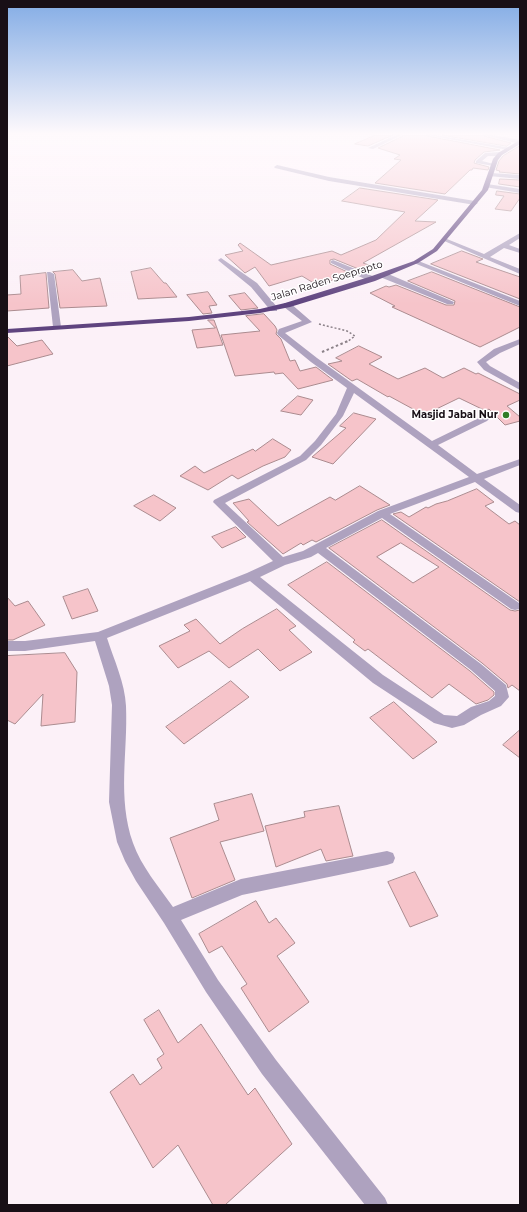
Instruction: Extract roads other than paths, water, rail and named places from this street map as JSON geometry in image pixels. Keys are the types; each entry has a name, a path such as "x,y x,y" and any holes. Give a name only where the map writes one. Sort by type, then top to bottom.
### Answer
{"highway":[{"name":"Jalan Raden Soeprapto","path":"7,331 189,319 274,309 372,279 416,262 436,250 475,203 482,192"}],"street":[{"path":"405,192 475,203"},
{"path":"484,257 520,235"},
{"path":"445,240 520,272"},
{"path":"503,245 520,251"},
{"path":"221,260 254,285 274,309"},
{"path":"333,262 372,279"},
{"path":"416,262 520,304"},
{"path":"50,274 57,327"},
{"path":"383,274 450,302"},
{"path":"286,305 308,322 282,332 310,356 352,388 520,510"},
{"path":"520,341 489,356 481,362 487,368 520,386"},
{"path":"281,562 218,502 303,458 318,443 340,414 352,388"},
{"path":"431,445 484,419"},
{"path":"7,646 25,646 100,636 250,576 281,562 297,558 319,548 382,513 520,462"},
{"path":"382,513 515,606"},
{"path":"250,576 308,621 378,679 439,719 449,722 459,722 476,711 491,707 498,702 502,696 501,689 476,667 319,548"},
{"path":"100,636 116,686 119,705 116,802 125,842 135,863 212,986 269,1067 378,1205"},
{"path":"170,917 241,887 387,858"}],"place":[{"name":"Masjid Jabal Nur","path":"506,415"}]}
